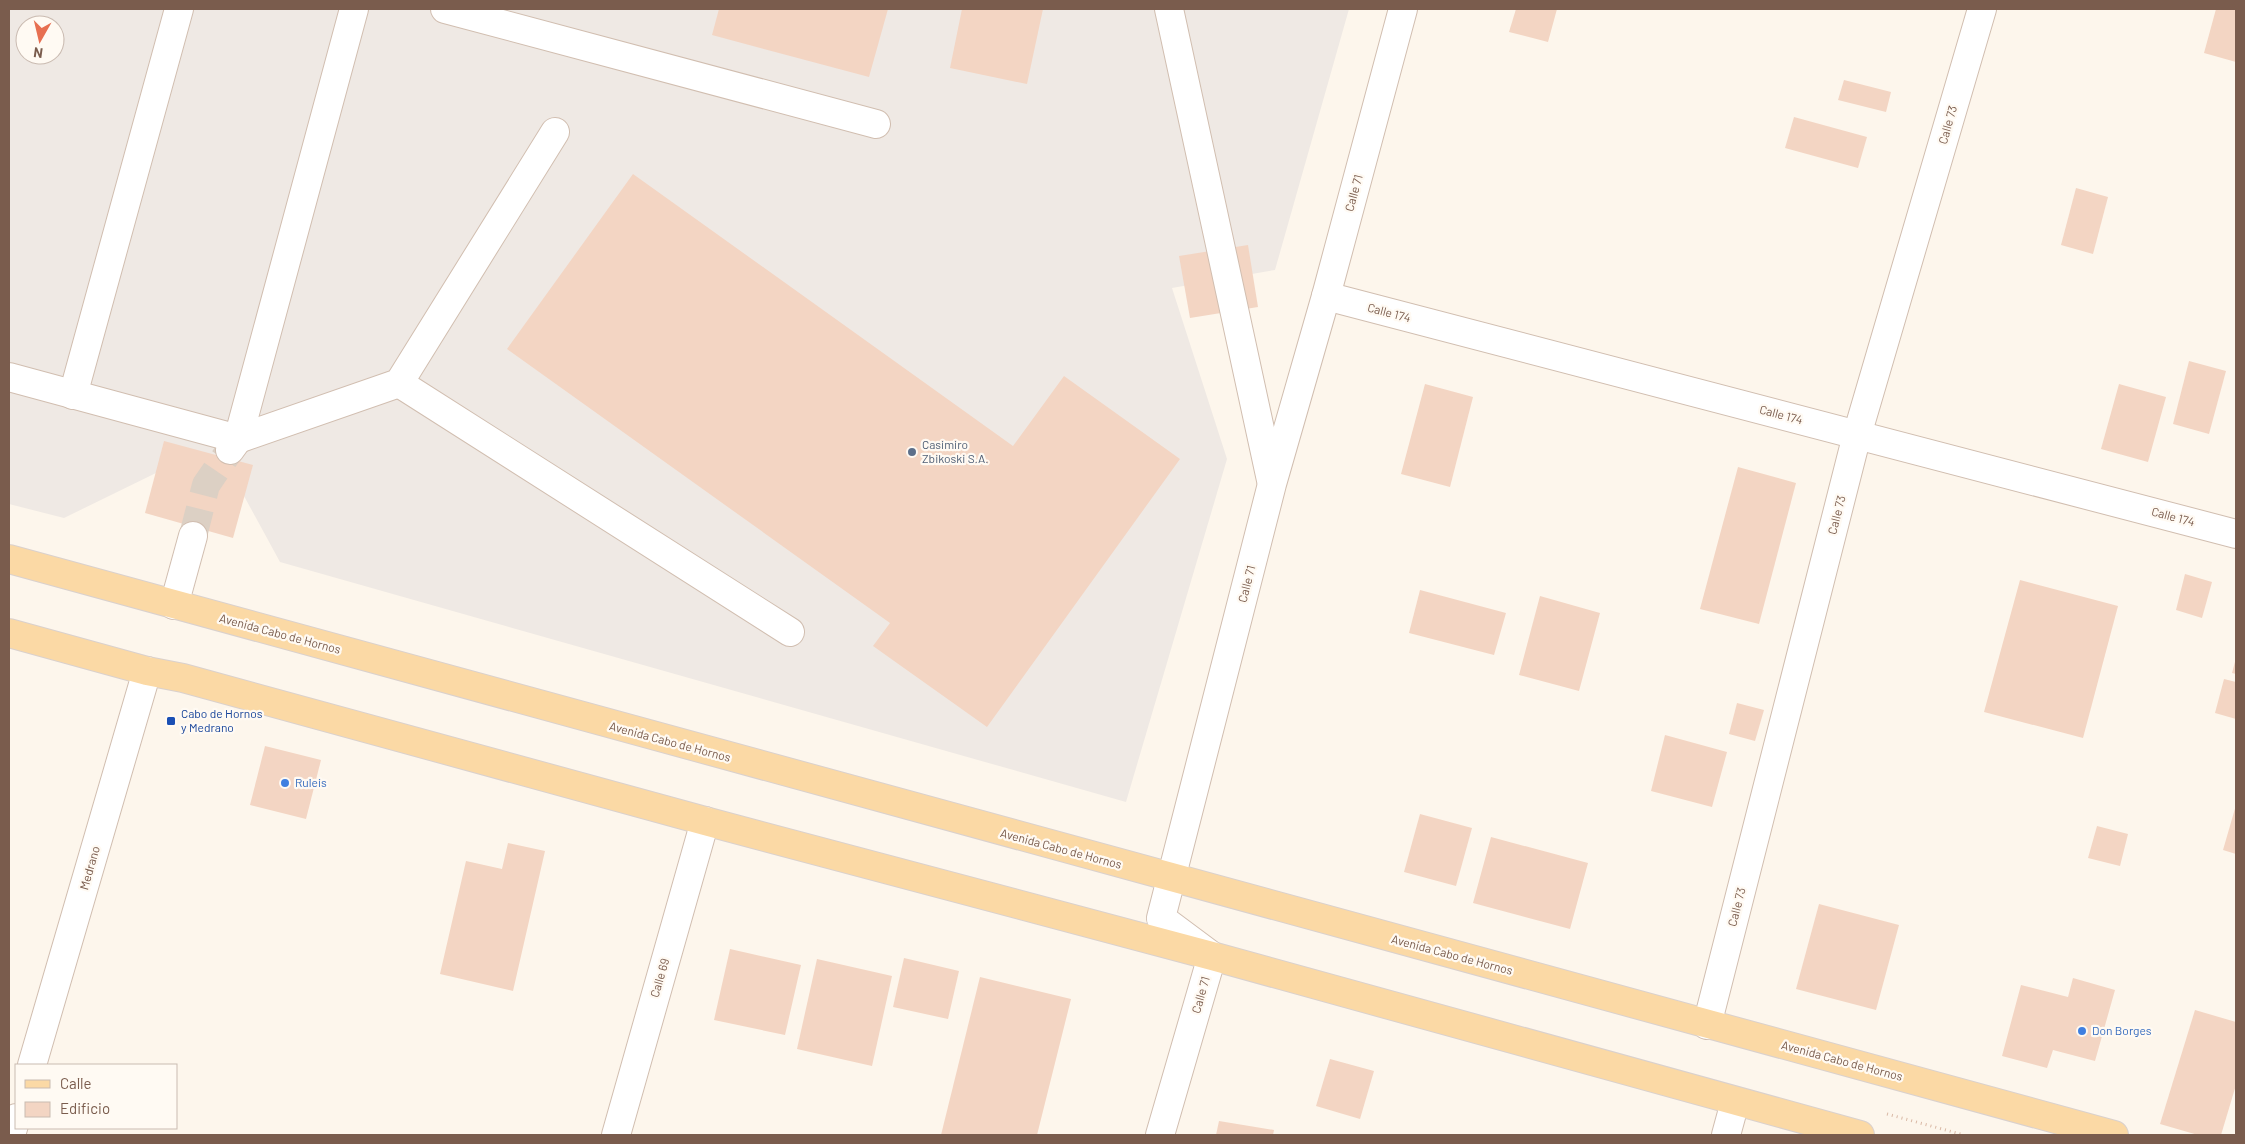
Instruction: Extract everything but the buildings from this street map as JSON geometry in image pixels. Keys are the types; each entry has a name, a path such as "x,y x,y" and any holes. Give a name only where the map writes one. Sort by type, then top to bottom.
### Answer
{"main road":[{"name":"Avenida Cabo de Hornos","path":"9,559 174,606 2114,1135"},
{"path":"9,633 148,671 193,680 705,821 1212,956 1860,1135"}],"street":[{"path":"73,395 179,9"},
{"path":"233,446 354,9"},
{"path":"445,9 876,124"},
{"path":"1169,9 1272,484"},
{"name":"Calle 71","path":"1160,1135 1212,956 1161,918 1272,484 1326,296 1403,9"},
{"name":"Calle 73","path":"1707,1025 1857,435 1982,9"},
{"path":"9,378 73,395 233,446 399,383 555,132"},
{"name":"Calle 174","path":"1326,296 2236,534"},
{"path":"399,383 790,632"},
{"path":"174,606 193,536"},
{"name":"Medrano","path":"32,1064 148,671"},
{"name":"Calle 69","path":"616,1135 705,821"},
{"path":"1726,1135 1735,1102"},
{"path":"11,1135 15,1121"}],"shaded area":[{"path":"9,9 1349,9 1275,270 1172,288 1227,459 1126,802 280,562 244,496 156,473 64,518 9,504"}],"tunnel":[{"path":"193,536 206,485 228,453"}],"place":[{"name":"Casimiro Zbikoski S.A.","path":"912,452"},
{"name":"Cabo de Hornos y Medrano","path":"171,721"},
{"name":"Ruleis","path":"285,783"},
{"name":"Don Borges","path":"2082,1031"}]}
